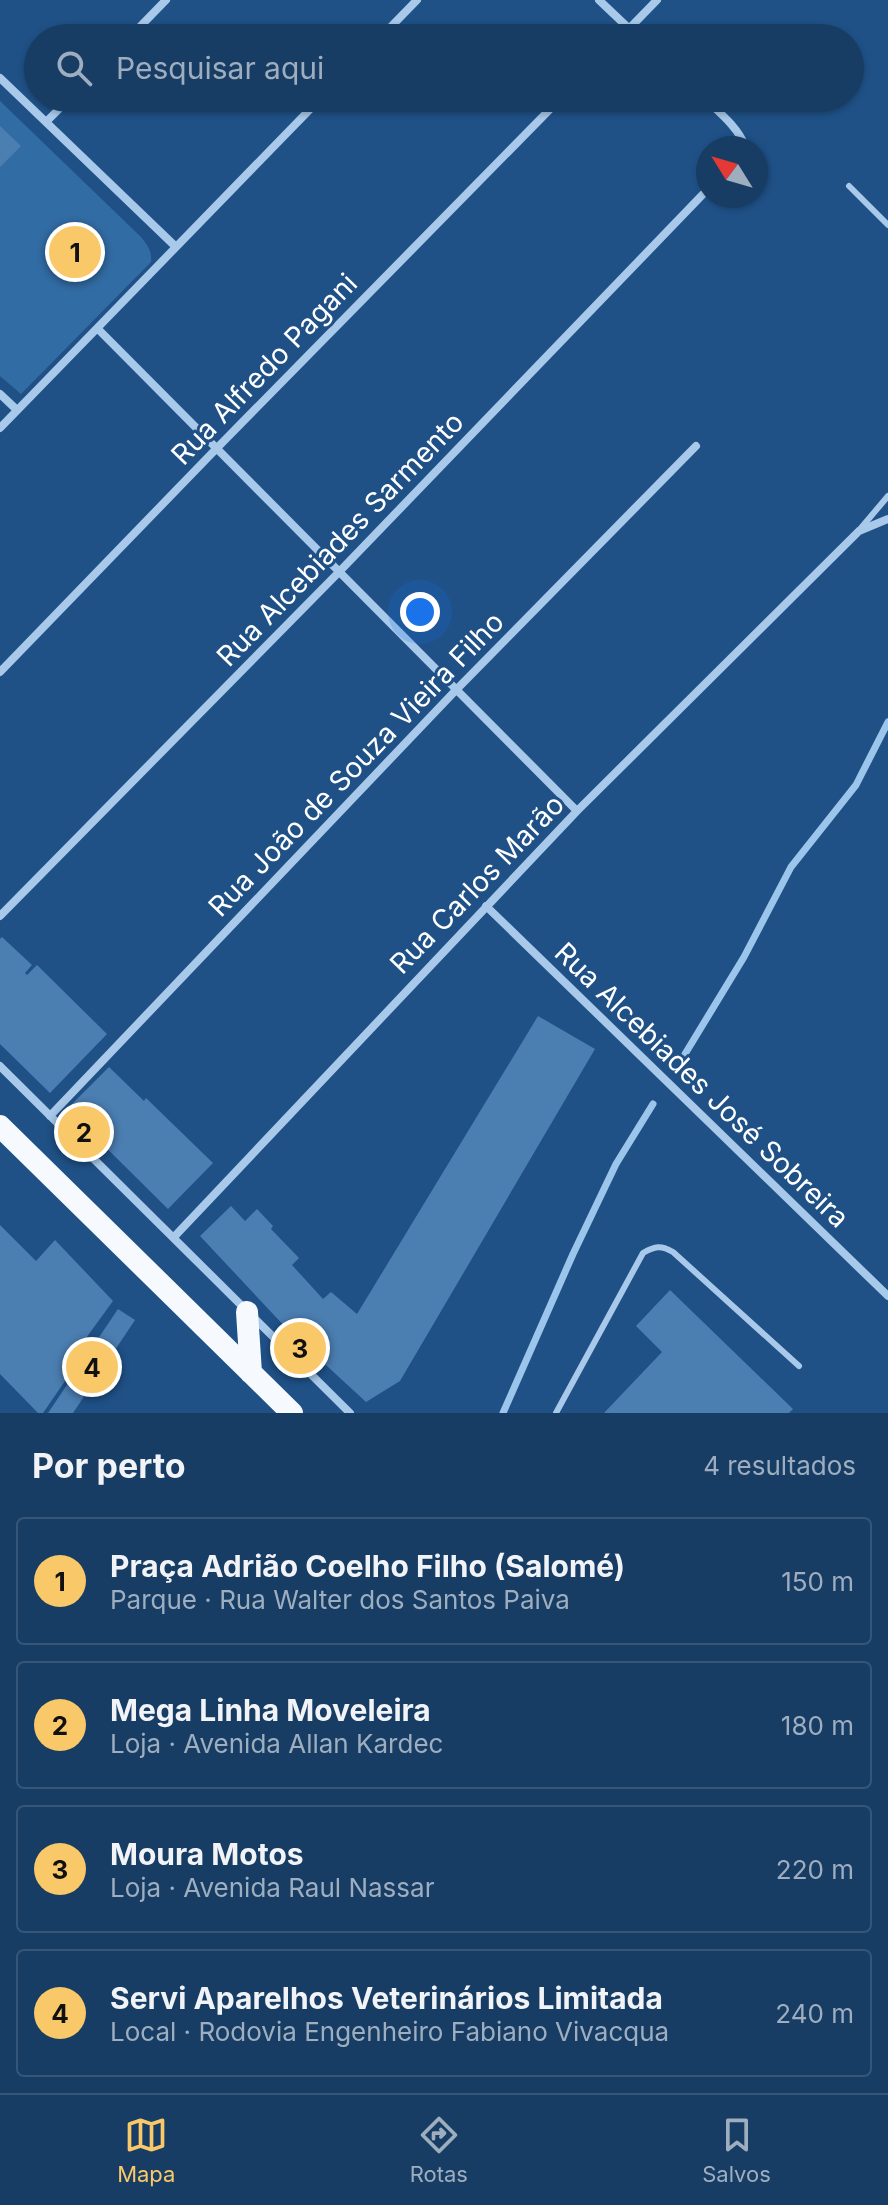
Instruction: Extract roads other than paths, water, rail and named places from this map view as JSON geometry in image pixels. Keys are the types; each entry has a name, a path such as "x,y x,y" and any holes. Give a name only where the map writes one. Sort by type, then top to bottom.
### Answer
{"highway":[{"path":"0,1126 292,1413"},
{"path":"247,1312 251,1373"}],"street":[{"path":"143,24 166,0"},
{"path":"394,24 417,0"},
{"path":"599,0 624,24"},
{"path":"634,24 657,0"},
{"path":"0,78 24,101"},
{"path":"36,112 176,247"},
{"path":"46,122 56,112"},
{"path":"0,428 307,112"},
{"name":"Rua Alfredo Pagani","path":"0,672 547,112"},
{"path":"719,112 741,136"},
{"name":"Rua Alcebiades Sarmento","path":"0,916 339,572 696,201"},
{"path":"98,329 577,811"},
{"path":"0,394 17,410"},
{"name":"Rua João de Souza Vieira Filho","path":"50,1116 456,690 696,446"},
{"path":"859,531 888,519"},
{"name":"Rua Carlos Marão","path":"174,1237 577,811 859,531"},
{"name":"Rua Alcebiades José Sobreira","path":"486,906 888,1296"},
{"path":"0,1066 350,1413"}],"lane":[{"path":"849,186 888,225"},
{"path":"859,531 888,496"},
{"path":"556,1413 643,1253 653,1247 663,1246 673,1252 799,1366"}],"waterway":[{"path":"685,1054 744,957 791,867 856,785 888,722"},
{"path":"503,1413 616,1164 653,1104"}],"place":[{"name":"Praça Adrião Coelho Filho (Salomé)","path":"75,252"},
{"name":"Mega Linha Moveleira","path":"84,1132"},
{"name":"Moura Motos","path":"300,1348"},
{"name":"Servi Aparelhos Veterinários Limitada","path":"92,1367"}]}
